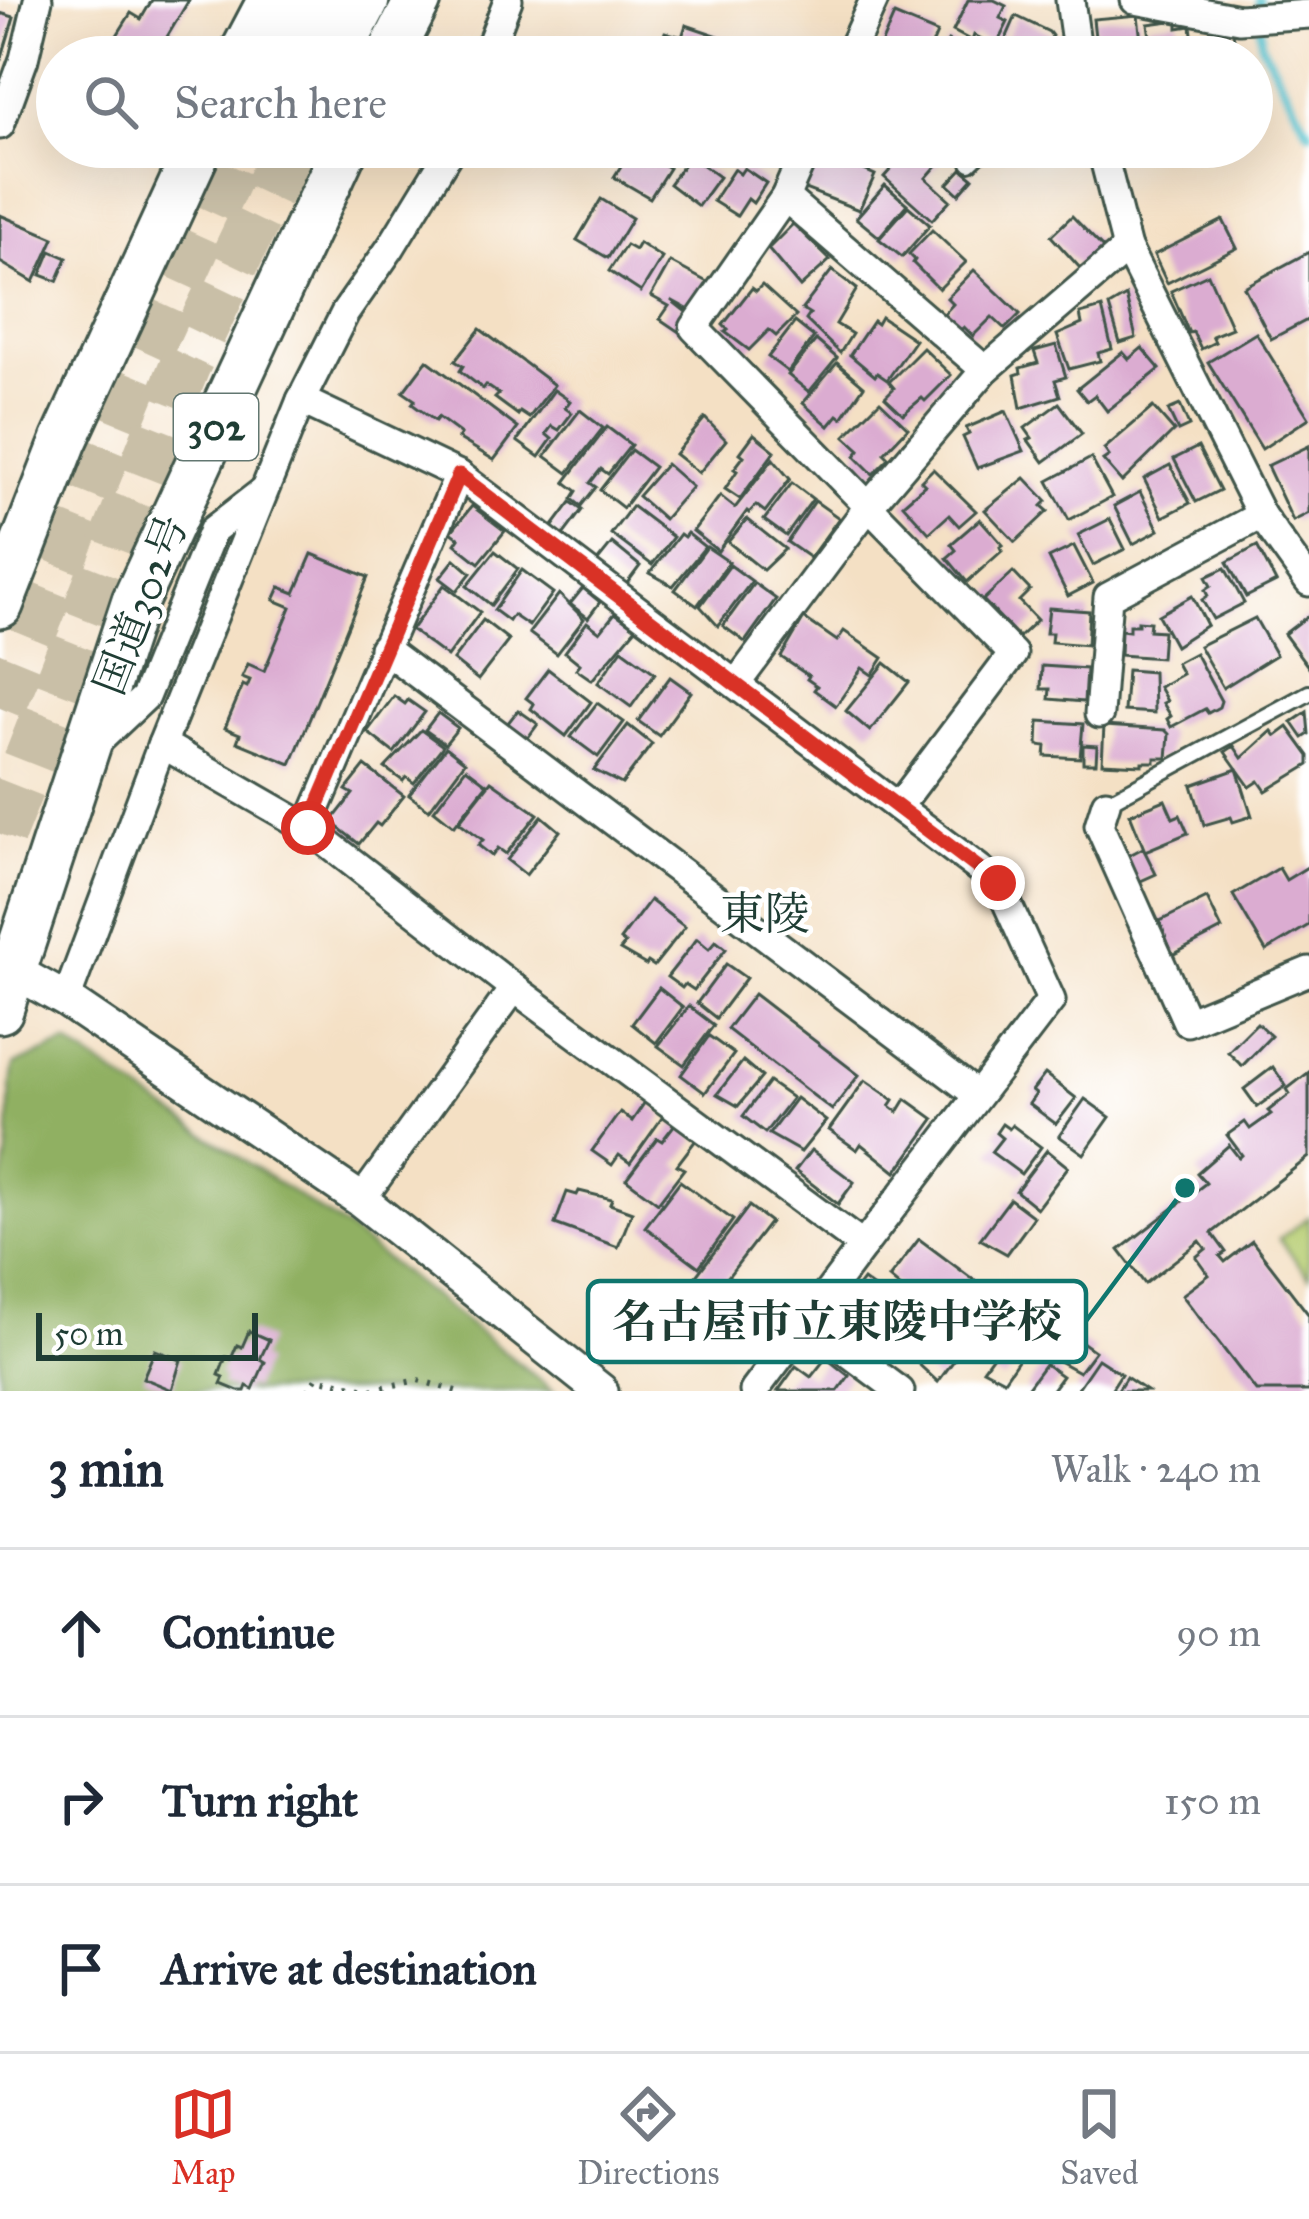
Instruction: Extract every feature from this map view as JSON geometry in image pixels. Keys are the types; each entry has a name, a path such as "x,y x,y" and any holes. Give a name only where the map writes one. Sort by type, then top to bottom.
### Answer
{"highway":[{"path":"252,36 271,0"},
{"path":"292,36 312,0"},
{"path":"344,36 363,0"},
{"path":"400,36 418,0"},
{"path":"0,605 64,441 189,168"},
{"name":"国道302号","path":"5,982 135,601 336,168"}],"street":[{"path":"0,125 38,0"},
{"path":"494,36 508,0"},
{"path":"858,36 874,0"},
{"path":"1070,0 1075,36"},
{"path":"1135,0 1240,19 1309,14"},
{"path":"66,1000 162,744 301,400 345,313 439,168"},
{"path":"798,168 785,197 694,328 1013,654 898,808"},
{"path":"1106,168 1127,248 1261,515 1309,582"},
{"path":"785,197 986,370"},
{"path":"736,684 868,507 986,370 1127,248"},
{"path":"301,400 459,475 998,883 1051,1000 754,1391"},
{"path":"308,828 459,475"},
{"path":"92,733 145,697 212,530 265,490"},
{"path":"1099,715 1108,597 1261,515"},
{"path":"383,648 976,1094"},
{"path":"162,744 308,828 514,988 863,1246"},
{"path":"1106,802 1099,825 1187,1022 1309,971"},
{"path":"5,982 66,1000 362,1200 601,1391"},
{"path":"362,1200 514,988"},
{"path":"806,1321 901,1391"}],"lane":[{"path":"1106,802 1309,692"}],"path":[{"path":"308,1391 316,1378 371,1390 418,1380 456,1391"},
{"path":"409,1391 418,1380"}],"green space":[{"path":"67,1043 343,1226 554,1391 0,1391 0,1186 14,1065"},
{"path":"1309,1217 1309,1277 1279,1239"}],"building":[{"path":"152,0 189,0 168,36 117,36 131,13 141,19"},
{"path":"968,0 994,0 1006,6 1000,18 1008,22 1001,36 962,36 953,31"},
{"path":"0,13 14,17 1,60 0,60"},
{"path":"894,15 937,33 936,36 885,36"},
{"path":"1138,15 1140,36 1095,36 1093,19"},
{"path":"1016,16 1052,36 1007,36"},
{"path":"1178,20 1178,28 1191,26 1192,36 1150,36 1148,24"},
{"path":"686,25 718,36 682,36"},
{"path":"1232,29 1234,36 1208,36"},
{"path":"620,168 669,168 650,198 614,177"},
{"path":"681,168 707,168 719,177 698,206 669,184"},
{"path":"744,168 766,183 737,216 713,201 734,169 740,174"},
{"path":"811,168 859,168 875,175 859,210 802,188"},
{"path":"892,168 935,168 926,178 950,200 932,220 884,177"},
{"path":"962,169 973,178 959,194 948,184"},
{"path":"885,185 907,204 879,237 856,218"},
{"path":"601,199 632,218 608,258 577,240"},
{"path":"908,206 930,225 902,257 879,239"},
{"path":"0,215 54,238 34,282 0,262"},
{"path":"1072,216 1103,248 1081,269 1051,236"},
{"path":"1223,220 1237,248 1167,283 1154,255"},
{"path":"793,224 830,260 800,287 768,249"},
{"path":"932,230 966,262 939,289 909,254"},
{"path":"639,243 662,258 641,292 609,271 626,245 635,250"},
{"path":"51,251 67,258 57,281 41,275"},
{"path":"1309,252 1309,319 1271,339 1244,287"},
{"path":"670,262 709,283 693,312 671,300 690,315 679,332 660,319 669,306 651,296"},
{"path":"832,270 857,289 836,324 852,334 840,353 806,320 810,314 802,309"},
{"path":"974,270 1020,314 1005,329 992,317 973,336 964,327 958,332 942,316 953,304 947,298"},
{"path":"1208,274 1232,328 1212,336 1215,342 1201,349 1171,291"},
{"path":"762,285 796,316 776,336 769,330 749,350 725,332 723,325 752,288 756,291"},
{"path":"1126,296 1136,338 1120,343 1109,306"},
{"path":"1102,308 1112,349 1098,353 1100,361 1069,369 1057,335 1082,324 1080,314"},
{"path":"881,317 915,340 887,380 850,355 873,321 877,324"},
{"path":"795,322 814,337 788,372 768,357"},
{"path":"480,329 554,385 529,418 518,415 495,398 499,394 486,385 483,389 460,371 463,366 455,361"},
{"path":"1256,333 1309,418 1262,449 1208,362"},
{"path":"816,340 837,358 809,392 788,375"},
{"path":"1056,345 1066,377 1055,380 1060,396 1021,408 1015,375 1021,373 1020,368 1038,363 1034,351"},
{"path":"923,348 951,375 925,401 922,398 903,414 885,397 894,388 889,382"},
{"path":"1142,348 1160,369 1107,411 1095,395 1087,401 1077,389 1123,352 1129,359"},
{"path":"427,360 518,428 494,460 458,438 461,434 438,417 435,421 412,404 415,400 403,392"},
{"path":"837,363 864,386 842,418 838,415 829,426 803,403"},
{"path":"554,390 570,401 565,408 572,413 559,430 552,426 546,434 552,439 539,457 517,441"},
{"path":"880,401 908,428 884,453 889,458 873,474 855,456 860,450 845,436"},
{"path":"1059,403 1082,434 1044,462 1025,428"},
{"path":"1180,405 1189,426 1178,431 1168,410"},
{"path":"1153,407 1174,431 1122,482 1103,460 1109,456 1104,449"},
{"path":"580,410 603,428 568,473 545,456"},
{"path":"1006,411 1024,451 977,468 963,437 969,434 966,428"},
{"path":"705,418 726,440 699,473 675,454"},
{"path":"607,427 631,445 608,474 601,469 590,483 596,487 581,506 572,499 577,491 565,482"},
{"path":"754,434 775,451 740,499 725,489"},
{"path":"1309,446 1309,513 1293,521 1267,466"},
{"path":"1198,447 1220,490 1196,502 1174,459"},
{"path":"631,450 654,467 623,508 600,490"},
{"path":"1091,458 1112,497 1069,520 1048,481"},
{"path":"773,459 790,479 765,512 756,505 747,511 718,551 693,531 720,496 735,508"},
{"path":"666,464 692,487 664,519 638,496"},
{"path":"1170,465 1190,503 1163,517 1144,479"},
{"path":"933,469 976,511 959,526 949,515 929,533 903,504 925,485 921,481"},
{"path":"1025,478 1047,501 1042,506 1048,511 1015,542 985,510"},
{"path":"792,483 813,499 786,536 764,520"},
{"path":"1140,492 1159,530 1133,544 1114,506"},
{"path":"815,501 839,518 810,558 787,542"},
{"path":"571,502 582,510 561,538 550,530"},
{"path":"472,506 505,531 479,563 455,544 459,538 451,532"},
{"path":"632,506 673,537 652,565 611,534"},
{"path":"747,519 785,549 763,570 728,542"},
{"path":"980,519 1003,545 1002,551 967,582 947,558 956,550 951,544"},
{"path":"1110,519 1125,549 1093,565 1078,535"},
{"path":"687,533 705,547 673,586 650,573 680,534"},
{"path":"612,543 640,566 625,586 596,563"},
{"path":"1074,546 1093,583 1068,596 1049,558"},
{"path":"1257,546 1276,582 1246,597 1227,562"},
{"path":"707,547 729,562 697,606 675,590"},
{"path":"495,551 518,569 491,605 467,586"},
{"path":"312,554 368,577 291,764 237,742 240,734 225,728 243,685 247,687 250,680 242,677 248,664 264,671 291,607 274,600 280,587 295,593"},
{"path":"455,559 471,573 457,591 440,578"},
{"path":"730,565 752,581 718,626 700,606"},
{"path":"1225,568 1244,603 1213,619 1202,600 1211,586 1206,577"},
{"path":"522,570 553,593 529,626 513,615 509,621 494,610"},
{"path":"1013,572 1030,590 1019,601 1037,620 1019,637 983,600"},
{"path":"754,583 776,599 745,642 723,626"},
{"path":"444,585 480,612 447,657 411,630"},
{"path":"583,588 600,602 588,618 570,604"},
{"path":"559,594 584,619 557,654 529,633"},
{"path":"1192,596 1207,625 1175,646 1158,615"},
{"path":"1049,608 1089,611 1087,645 1051,642 1052,633 1046,633"},
{"path":"615,613 636,628 592,680 576,669 580,664 565,652 587,622 600,632"},
{"path":"1309,615 1309,668 1284,634"},
{"path":"804,618 837,641 844,631 883,658 872,675 862,668 836,706 814,690 817,686 809,676 781,657"},
{"path":"1255,618 1276,655 1223,688 1199,646"},
{"path":"483,620 509,640 478,680 453,660"},
{"path":"1138,621 1150,622 1149,630 1163,631 1161,658 1120,655 1121,630 1129,631 1129,625 1138,625"},
{"path":"622,649 655,673 631,707 598,683"},
{"path":"1195,653 1221,701 1208,713 1205,709 1171,727 1163,703 1167,701 1159,687 1182,674 1176,663"},
{"path":"885,663 909,682 870,731 846,711"},
{"path":"1042,666 1086,669 1084,702 1049,699 1050,689 1041,689"},
{"path":"548,669 591,702 566,736 531,709 534,704 526,698"},
{"path":"1127,670 1153,672 1154,713 1124,711"},
{"path":"670,677 691,692 659,736 638,721"},
{"path":"394,696 425,712 394,753 367,732"},
{"path":"597,703 624,722 598,757 571,737"},
{"path":"518,710 538,724 524,743 504,728"},
{"path":"1307,712 1309,734 1303,738 1292,722"},
{"path":"438,713 458,728 445,744 425,730"},
{"path":"1039,721 1083,724 1080,758 1045,756 1046,746 1038,745"},
{"path":"628,725 652,744 622,784 594,770"},
{"path":"1104,726 1165,730 1169,734 1167,758 1142,765 1102,763"},
{"path":"1288,727 1309,756 1309,765 1266,791 1259,781 1250,787 1225,752 1234,746 1242,758 1272,731 1276,736"},
{"path":"421,730 443,746 414,783 406,777 403,781 385,768"},
{"path":"1083,745 1097,746 1096,763 1083,763"},
{"path":"446,747 465,762 429,810 409,795"},
{"path":"365,766 404,796 359,844 331,822 353,794 346,790"},
{"path":"466,768 487,784 454,826 434,810"},
{"path":"1237,769 1252,816 1204,825 1192,785"},
{"path":"491,781 538,814 506,854 498,848 492,856 478,845 483,840 459,822"},
{"path":"1165,800 1173,818 1180,815 1188,833 1145,851 1130,814"},
{"path":"542,816 560,831 526,875 507,860"},
{"path":"1143,848 1156,874 1136,883 1124,858"},
{"path":"1309,866 1309,925 1266,951 1233,895 1279,868 1286,880"},
{"path":"1207,898 1222,929 1172,955 1160,921"},
{"path":"650,900 685,927 654,966 620,950 625,944 620,940"},
{"path":"697,939 709,949 716,941 726,949 694,990 685,984 682,988 667,977"},
{"path":"726,964 746,978 716,1018 697,1003"},
{"path":"659,988 683,1007 656,1043 632,1024"},
{"path":"754,994 859,1075 832,1110 727,1029"},
{"path":"689,1006 714,1025 684,1065 658,1046"},
{"path":"1257,1023 1271,1036 1242,1066 1228,1052"},
{"path":"709,1036 734,1054 705,1093 681,1075"},
{"path":"743,1061 762,1077 738,1106 717,1094"},
{"path":"1273,1067 1286,1086 1257,1107 1244,1089"},
{"path":"1309,1072 1309,1157 1212,1233 1226,1252 1220,1256 1225,1262 1252,1241 1309,1315 1309,1391 1256,1391 1182,1295 1209,1275 1196,1257 1206,1249 1200,1241 1145,1284 1119,1250 1206,1183 1197,1173 1229,1145 1239,1158 1242,1155 1227,1135 1245,1122 1250,1129 1271,1114 1268,1111 1290,1094 1287,1089"},
{"path":"1045,1074 1076,1098 1056,1124 1029,1104"},
{"path":"865,1080 894,1100 890,1106 898,1112 906,1099 934,1119 896,1172 861,1144 857,1150 829,1130"},
{"path":"769,1082 792,1098 765,1133 743,1116"},
{"path":"796,1098 826,1121 801,1152 769,1134"},
{"path":"1085,1099 1110,1117 1084,1154 1059,1136"},
{"path":"645,1102 664,1115 630,1163 619,1155 612,1165 592,1151 620,1112 632,1121"},
{"path":"675,1124 696,1140 677,1165 684,1169 658,1203 626,1179 657,1138 662,1141"},
{"path":"1002,1124 1009,1129 1012,1125 1041,1147 1021,1174 991,1152 1002,1138 996,1133"},
{"path":"811,1150 854,1182 838,1204 795,1171"},
{"path":"1047,1150 1068,1167 1037,1208 1016,1191"},
{"path":"680,1181 733,1220 699,1267 645,1227"},
{"path":"579,1191 612,1199 610,1204 632,1212 618,1247 555,1224 567,1192 577,1195"},
{"path":"1010,1199 1034,1217 1007,1254 980,1239"},
{"path":"749,1206 770,1222 717,1291 696,1276"},
{"path":"919,1239 974,1280 944,1320 889,1278"},
{"path":"863,1280 895,1304 871,1335 842,1308"},
{"path":"899,1315 913,1325 917,1319 960,1352 938,1382 885,1333"},
{"path":"249,1331 269,1340 260,1359 265,1362 253,1389 247,1386 238,1391 221,1384 224,1377 219,1375 226,1357 231,1359 237,1345 242,1347"},
{"path":"1068,1332 1095,1351 1079,1372 1050,1356"},
{"path":"1006,1337 1025,1350 1004,1380 983,1369"},
{"path":"155,1350 181,1360 172,1390 143,1378"},
{"path":"826,1358 849,1376 838,1391 778,1391 796,1366 811,1377"},
{"path":"1098,1359 1121,1374 1112,1388 1117,1391 1076,1391"},
{"path":"1045,1364 1062,1376 1051,1391 1025,1391"},
{"path":"1126,1377 1147,1391 1117,1391"}],"waterway":[{"path":"1259,0 1261,36"},
{"path":"1273,66 1309,132"}],"tunnel":[{"path":"0,708 146,353 230,168"},
{"path":"0,834 185,365 279,168"}],"place":[{"name":"名古屋市立東陵中学校","path":"1185,1188"}],"district":[{"name":"東陵","path":"765,913"}],"route":[{"path":"308,828 459,475 998,883"}]}
